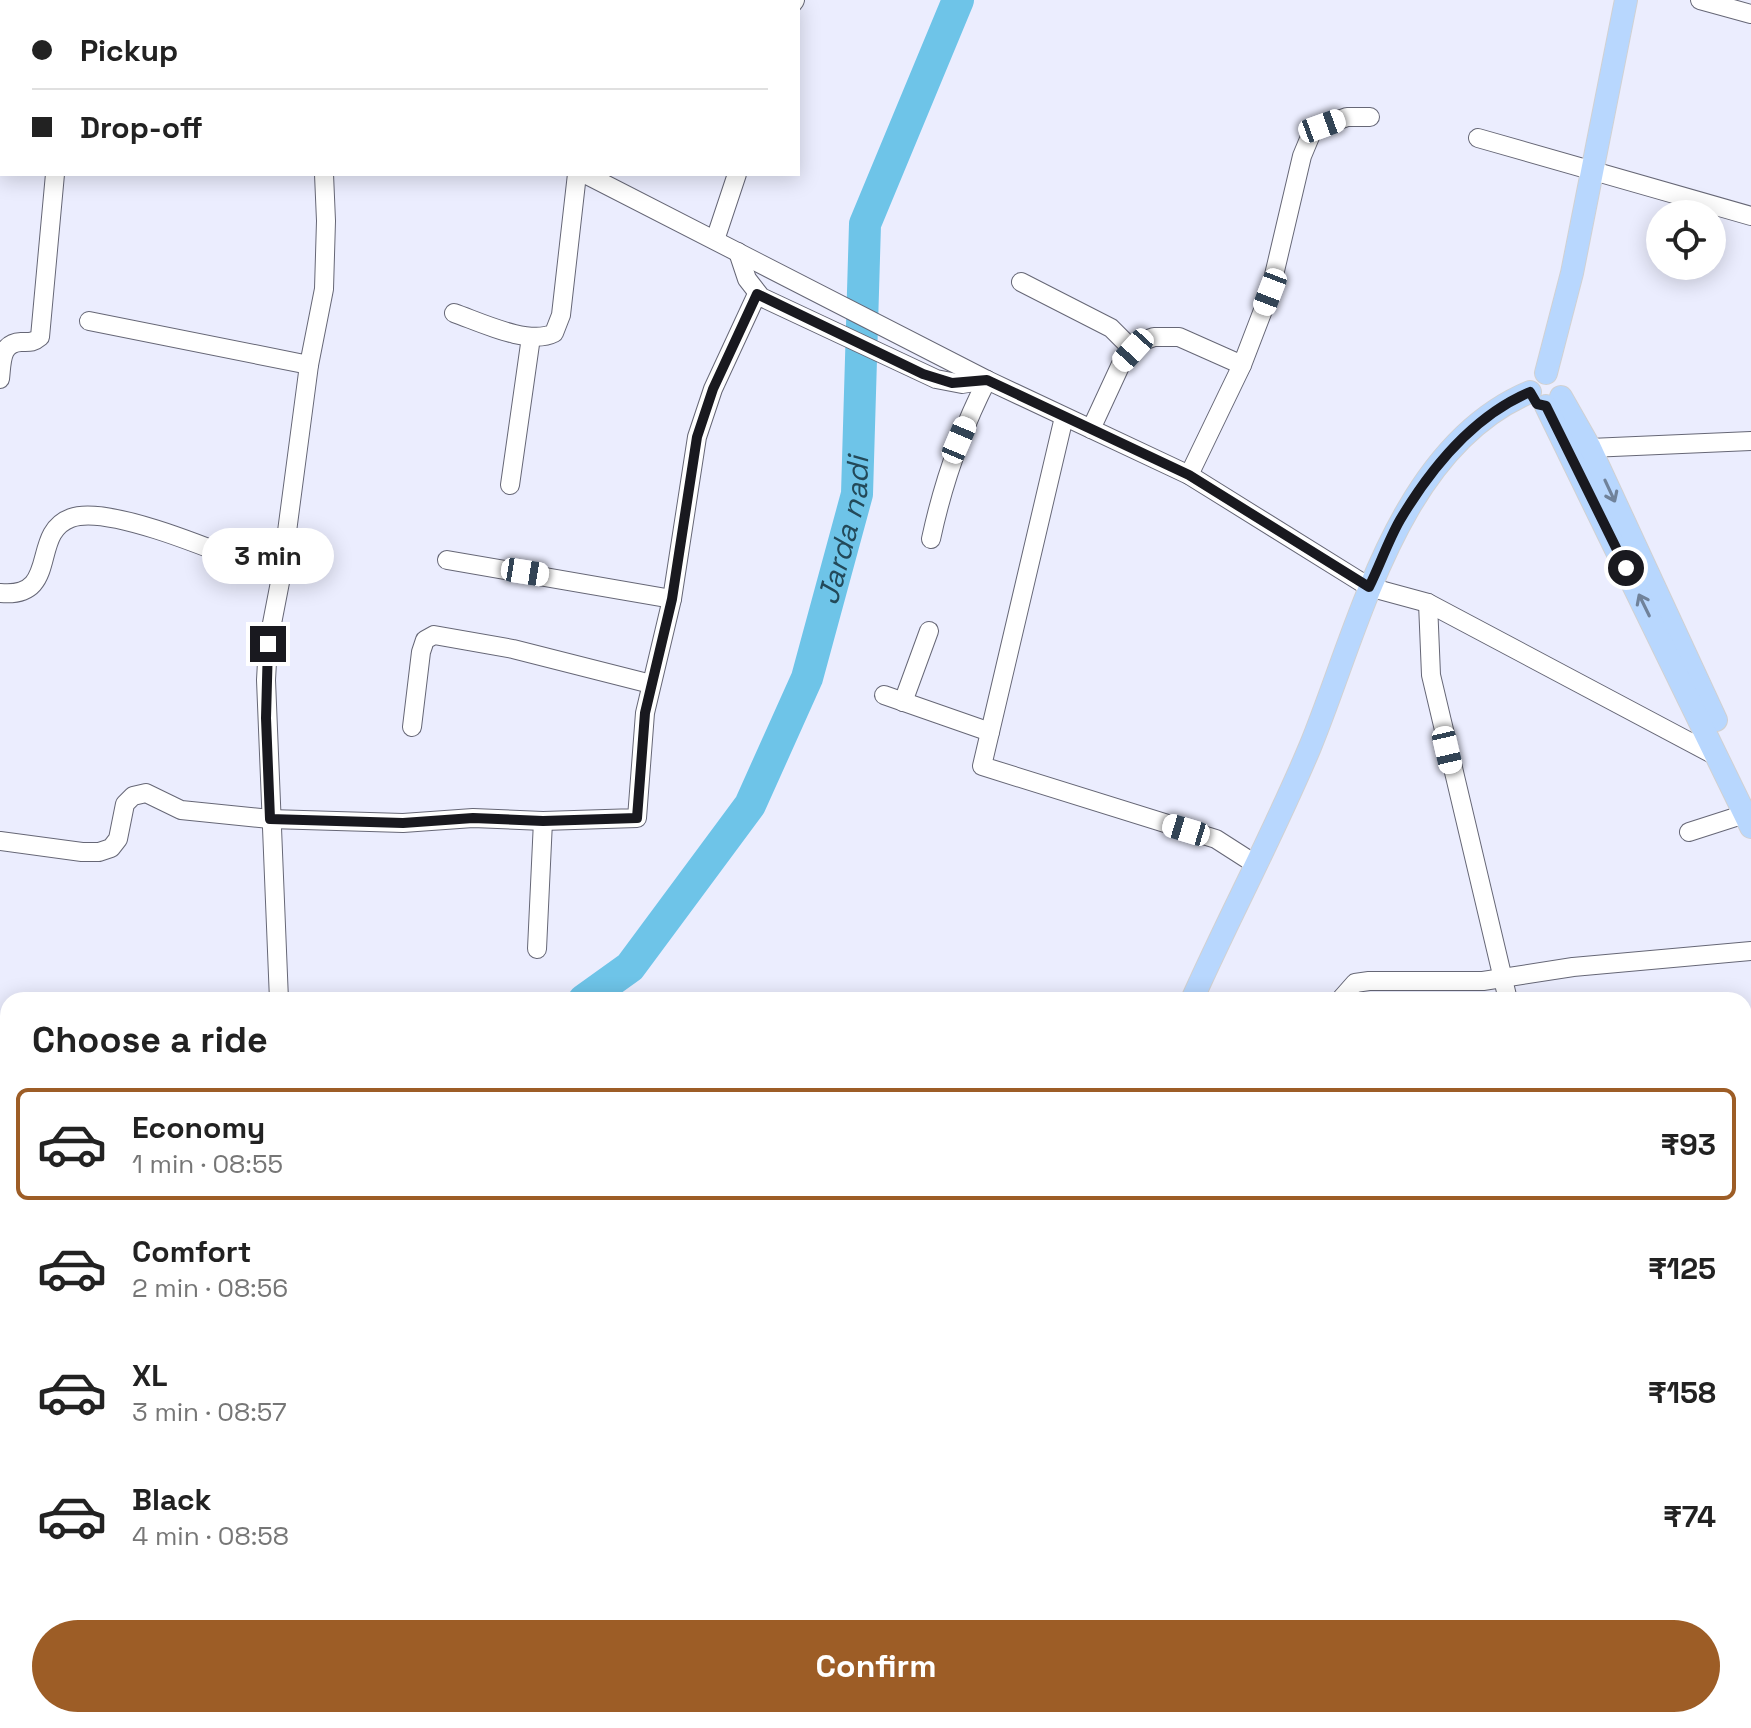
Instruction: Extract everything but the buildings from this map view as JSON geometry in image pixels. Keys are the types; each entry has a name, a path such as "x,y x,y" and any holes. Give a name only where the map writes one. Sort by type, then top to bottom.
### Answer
{"main road":[{"path":"1626,0 1572,273 1546,373 1534,379 1718,757 1749,812"},
{"path":"1546,399 1590,448 1749,812"},
{"path":"1196,992 1309,748 1369,587 1399,522 1444,459 1489,414 1508,401 1546,399"}],"street":[{"path":"1700,0 1751,14"},
{"path":"1189,475 1242,365 1270,292 1302,156 1312,132 1347,117 1370,117"},
{"path":"1478,138 1751,216"},
{"path":"0,379 5,349 10,344 35,341 40,337 55,176"},
{"path":"279,992 270,819 266,680 268,644 281,577 309,365 324,289 324,176"},
{"path":"454,313 531,337 546,337 554,333 561,315 577,176"},
{"path":"589,176 987,380 1189,475 1369,587 1428,603 1718,757"},
{"path":"715,240 736,176"},
{"path":"742,254 743,272 759,295 923,374 952,383 987,380"},
{"path":"1021,282 1111,328 1133,350"},
{"path":"0,841 99,852 111,848 118,839 125,804 133,796 146,793 181,810 270,819 403,823 473,818 543,821 637,818 645,713 672,599 697,437 704,412 759,295"},
{"path":"89,321 309,365"},
{"path":"510,485 531,337"},
{"path":"1091,429 1122,362 1140,342 1154,337 1179,337 1242,365"},
{"path":"931,539 948,471 987,380"},
{"path":"1064,417 982,766 1216,839 1255,864"},
{"path":"1590,448 1751,441"},
{"path":"0,593 13,594 29,589 42,571 50,536 58,526 69,518 89,514 145,526 281,577"},
{"path":"447,560 672,599"},
{"path":"1428,603 1431,675 1506,992"},
{"path":"903,702 929,631"},
{"path":"412,727 421,652 425,640 434,635 513,649 651,684"},
{"path":"884,695 990,732"},
{"path":"1689,832 1749,812"},
{"path":"537,949 543,821"},
{"path":"1347,992 1355,983 1369,981 1483,981 1573,967 1751,951"}],"waterway":[{"name":"Jarda nadi","path":"595,992 630,967 750,805 807,678 857,494 865,224 958,0"}],"route":[{"path":"268,644 266,718 270,819 403,823 473,818 543,821 637,818 645,713 672,599 697,437 713,389 757,294 923,374 952,383 987,380 1189,475 1369,587 1399,522 1444,459 1489,414 1508,401 1530,392 1537,404 1546,406 1626,568"}]}
